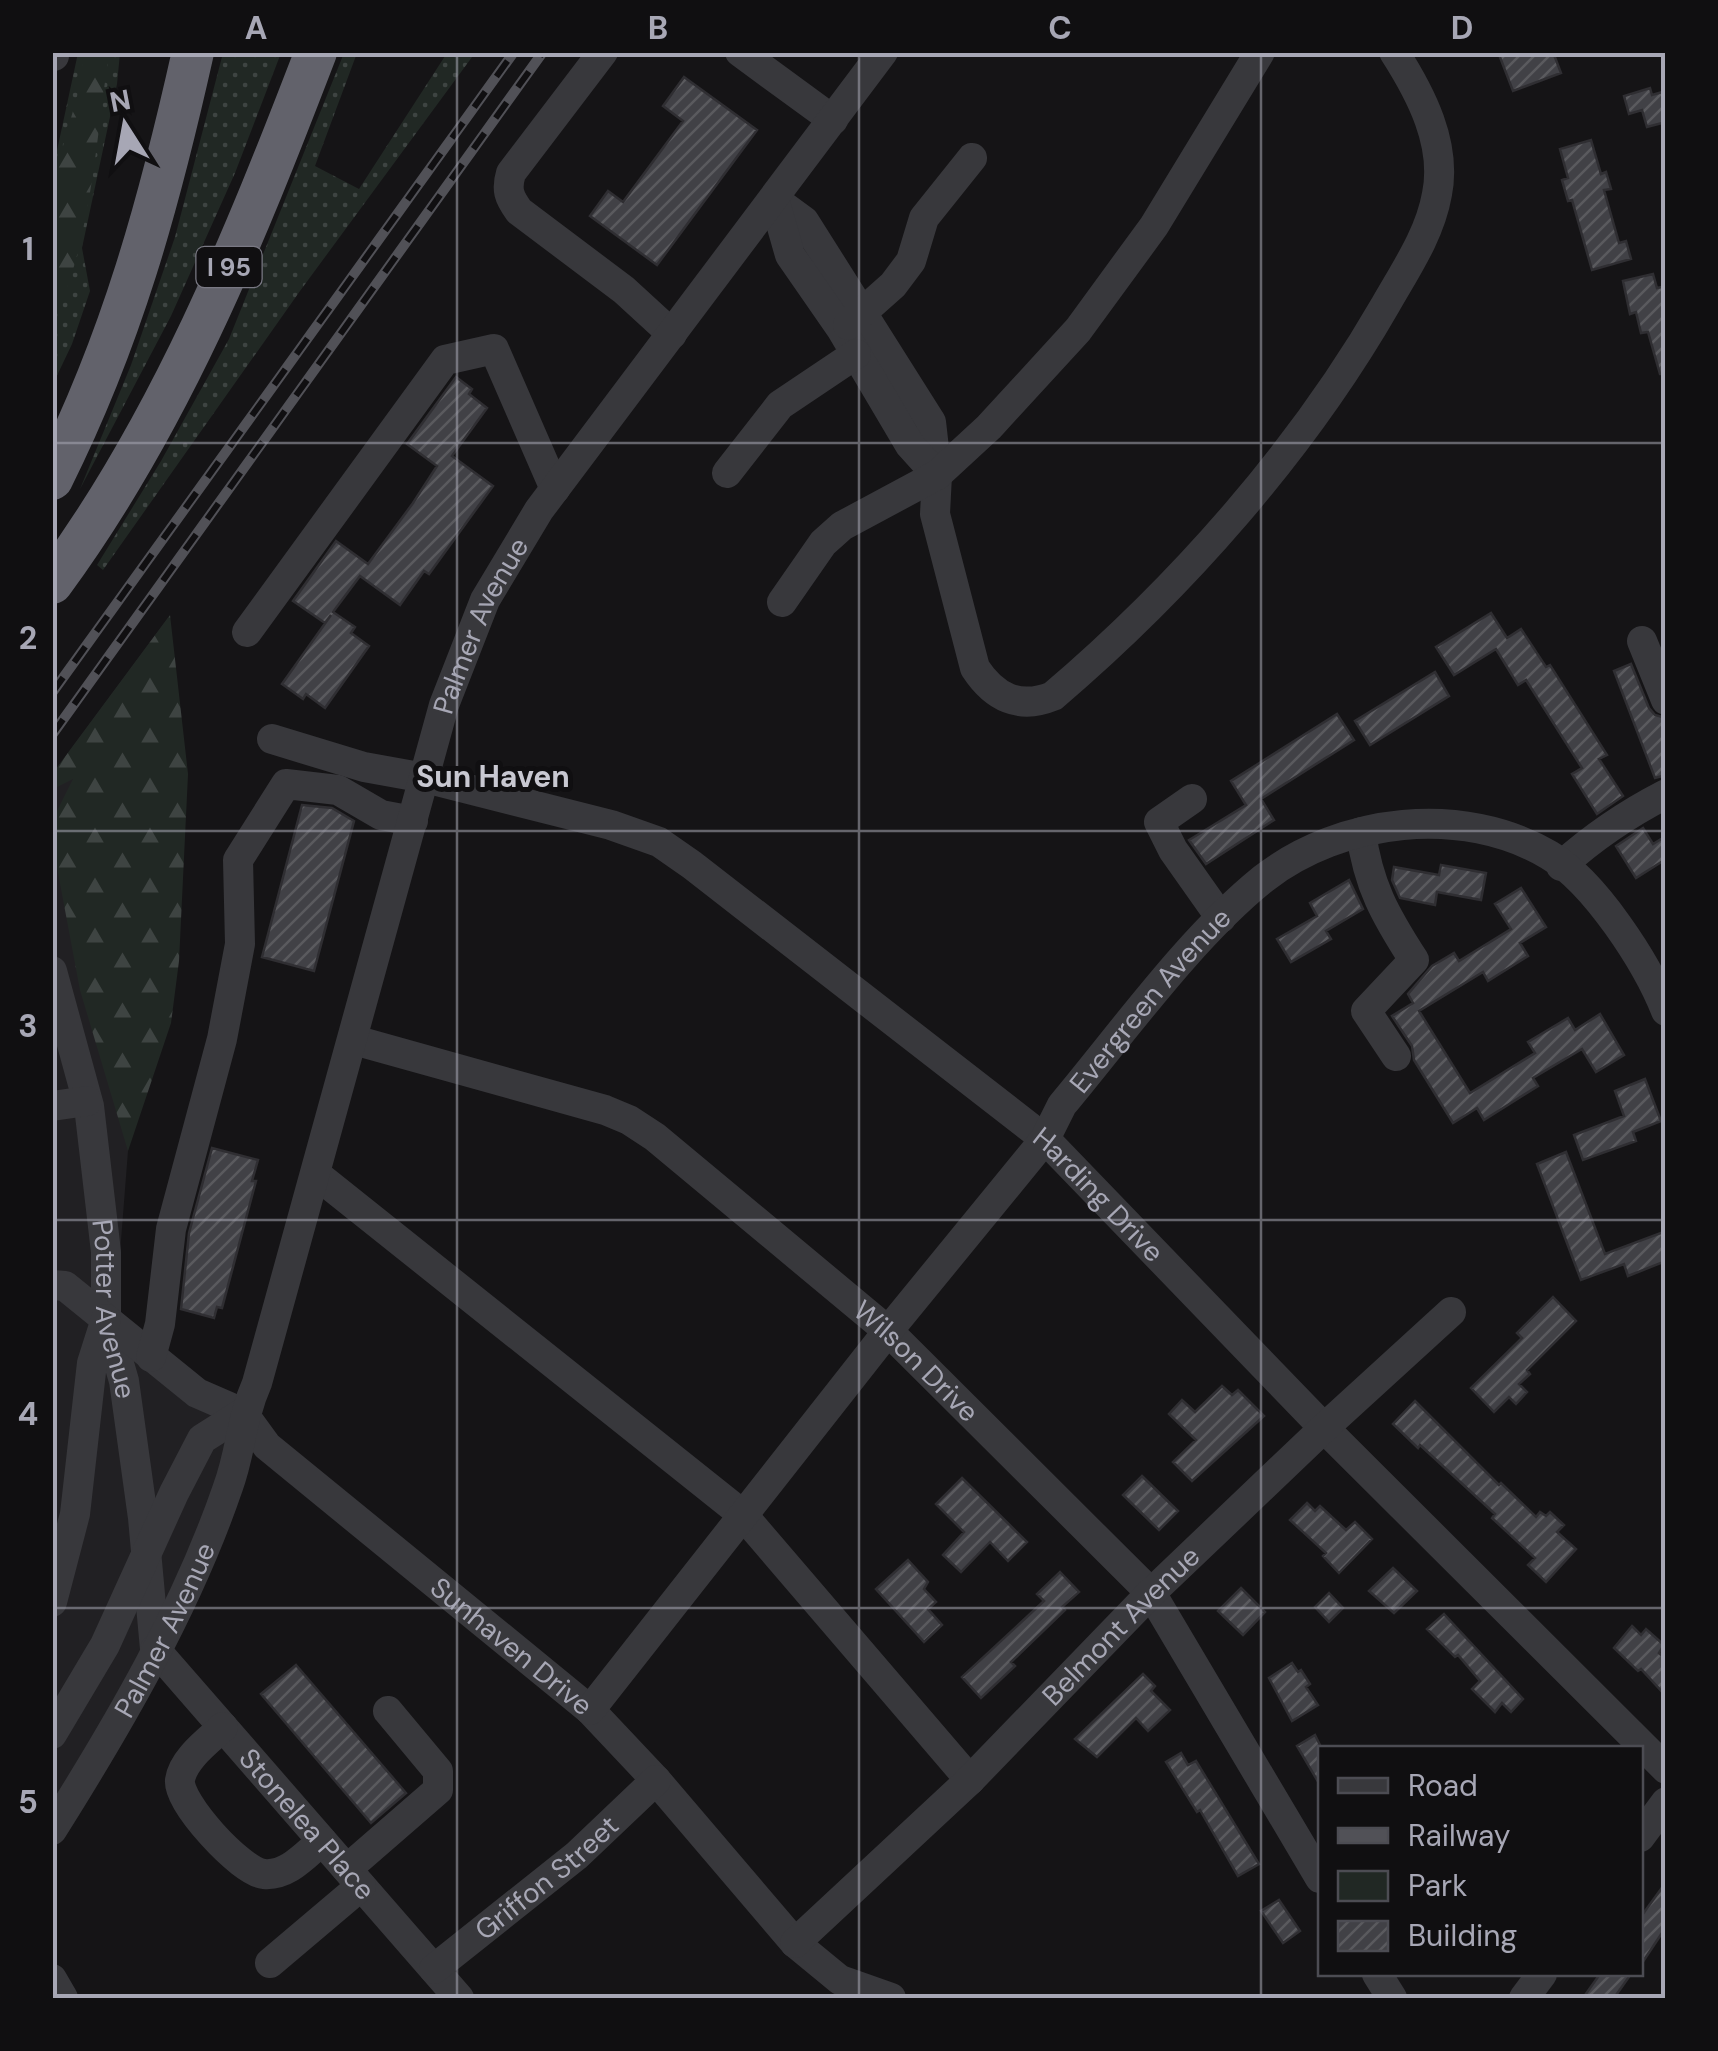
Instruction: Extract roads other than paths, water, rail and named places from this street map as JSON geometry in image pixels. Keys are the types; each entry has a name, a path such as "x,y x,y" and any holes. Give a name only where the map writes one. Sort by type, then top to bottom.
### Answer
{"highway":[{"path":"52,479 109,354 136,280 193,52"},
{"name":"I 95","path":"52,583 125,474 204,324 316,52"}],"street":[{"path":"603,52 511,174 507,185 509,198 519,211 624,290 672,334"},
{"path":"740,52 832,120"},
{"name":"Palmer Avenue","path":"52,1830 184,1593 230,1483 244,1414 317,1175 444,705 484,600 556,489 883,52"},
{"path":"782,602 823,542 842,526 937,475 990,426 1078,330 1154,226 1260,52"},
{"path":"853,332 931,422 937,475 935,514 975,668 986,684 1016,702 1036,703 1053,696 1147,611 1286,454 1362,346 1429,226 1438,191 1438,149 1427,112 1394,52"},
{"path":"727,473 780,406 853,332 911,261 924,218 972,158"},
{"path":"774,199 804,221 853,332 910,445 937,475"},
{"path":"247,632 445,360 494,349 556,489"},
{"path":"1642,641 1666,700"},
{"name":"Harding Drive","path":"272,739 364,767 425,778 611,825 659,842 1045,1140 1324,1428 1643,1746"},
{"path":"151,1357 160,1324 171,1229 222,1038 240,944 238,860 286,784 338,790 381,816 413,822"},
{"path":"1561,866 1587,842 1666,794"},
{"path":"1192,799 1159,822 1222,918"},
{"name":"Evergreen Avenue","path":"590,1710 888,1331 1045,1140 1062,1105 1222,918 1266,877 1311,852 1361,832 1442,824 1492,830 1551,856 1592,895 1632,944 1666,1011"},
{"path":"1361,832 1371,884 1414,960 1366,1010 1396,1056"},
{"name":"Potter Avenue","path":"52,971 88,1100 106,1252 106,1319 123,1371 155,1649"},
{"name":"Wilson Drive","path":"354,1040 629,1120 655,1137 888,1331 1151,1593 1318,1875"},
{"path":"52,1106 88,1100"},
{"path":"317,1175 742,1514 970,1780"},
{"path":"52,1285 65,1286 106,1319 92,1363 74,1514 52,1602"},
{"name":"Belmont Avenue","path":"796,1943 970,1780 1151,1593 1451,1312"},
{"name":"Sunhaven Drive","path":"106,1319 197,1393 244,1414 267,1446 590,1710 656,1780 796,1943 840,1980 892,1998"},
{"name":"Palmer Avenue","path":"52,1734 105,1645 202,1440 244,1414"},
{"name":"Stonelea Place","path":"155,1649 459,1998"},
{"path":"270,1963 438,1790 438,1771 388,1711"},
{"path":"222,1726 190,1759 180,1779 182,1797 232,1856 248,1869 265,1874 288,1870 322,1841"},
{"name":"Harding Drive","path":"1643,1746 1666,1769"},
{"name":"Griffon Street","path":"434,1969 576,1856 656,1780"},
{"path":"1643,1833 1666,1802"},
{"path":"1378,1976 1392,1998"},
{"path":"1524,1998 1540,1976"},
{"path":"52,1979 63,1998"}],"railway":[{"path":"52,693 514,52"},
{"path":"52,735 543,52"}],"district":[{"name":"Sun Haven","path":"493,776"}]}
